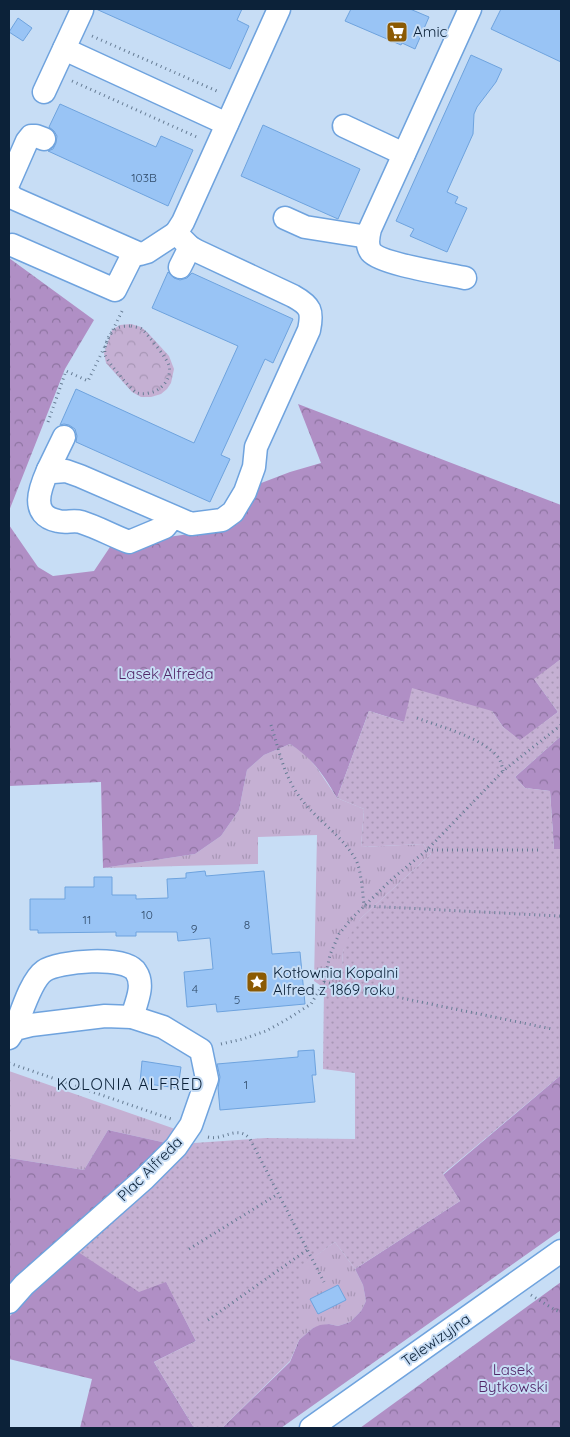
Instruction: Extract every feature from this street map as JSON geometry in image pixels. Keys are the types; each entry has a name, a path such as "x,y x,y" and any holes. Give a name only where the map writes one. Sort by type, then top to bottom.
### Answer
{"street":[{"path":"180,267 183,222 280,9"},
{"path":"465,278 403,265 378,257 368,245 368,236 470,9"},
{"path":"44,92 82,10"},
{"path":"64,49 227,124"},
{"path":"344,126 404,154"},
{"path":"9,182 31,136 44,139"},
{"path":"9,193 13,198 140,254 183,240 306,303 312,318 309,330 256,447 254,467 245,492 234,512 222,520 191,524 80,476 66,471 53,472 48,470"},
{"path":"285,218 305,226 368,236"},
{"path":"12,245 115,290 134,252"},
{"path":"56,430 48,470 40,489 38,500 42,512 50,519 59,522 80,522 129,542 165,527 173,517"},
{"path":"12,1034 29,992 43,971 56,966 82,962 117,962 129,966 136,971 140,984 132,1016"},
{"path":"12,1034 31,1025 78,1018 132,1016 163,1027 201,1050"},
{"name":"Plac Alfreda","path":"9,1302 24,1285 144,1179 176,1148 190,1125 206,1079 201,1050"},
{"name":"Telewizyjna","path":"311,1428 561,1251"}],"path":[{"path":"86,33 238,101"},
{"path":"64,78 200,138"},
{"path":"56,430 66,371 88,381 124,306"},
{"path":"131,326 141,329 166,357 169,366 169,375 160,389 146,394 138,393 131,388 105,357 105,345 108,338 112,331 121,327 131,326"},
{"path":"417,718 475,740 488,747 499,759 503,771"},
{"path":"271,725 281,759 295,790 308,808 343,842 357,862 364,906"},
{"path":"201,1050 266,1031 311,1004 324,982 330,955 339,934 353,917 392,879 427,850 503,771 561,726"},
{"path":"427,850 542,850"},
{"path":"364,906 561,916"},
{"path":"324,982 552,1029"},
{"path":"9,1063 190,1125 210,1138 239,1132 246,1134 324,1282"},
{"path":"189,1249 278,1194"},
{"path":"208,1320 307,1250"},
{"path":"530,1295 561,1312"}],"green space":[{"path":"9,258 94,320 65,369 9,511"},
{"path":"131,324 141,327 169,356 174,369 171,383 161,394 141,397 132,392 106,363 104,353 112,330 120,325"},
{"name":"Lasek Alfreda","path":"298,404 561,505 561,659 535,680 558,712 520,741 503,727 492,711 404,722 369,711 337,798 317,768 305,755 290,744 264,755 247,770 239,810 221,836 195,854 103,868 101,782 9,786 9,525 38,567 53,576 94,571 110,547 129,550 154,539 217,530 256,485 321,463"},
{"path":"561,659 561,736 515,777 525,788 550,791 554,849 561,849 561,1075 443,1174 460,1201 355,1269 335,1242 299,1268 299,1340 290,1361 222,1428 197,1428 193,1426 154,1362 196,1341 166,1282 139,1292 75,1250 194,1143 266,1138 355,1139 355,1073 323,1069 324,988 341,985 343,951 348,938 361,918 431,854 423,844 361,847 364,809 337,798 369,711 404,722 412,688 492,711 503,727 520,740 558,712 534,679"},
{"path":"561,736 561,849 554,849 550,791 525,788 515,777"},
{"path":"290,744 304,753 317,768 337,798 364,809 361,847 423,844 431,854 361,918 343,951 341,985 324,988 314,981 317,835 258,837 258,864 103,868 195,854 221,836 239,810 247,770 264,755"},
{"path":"9,1071 178,1130 171,1144 108,1130 84,1170 9,1158"},
{"path":"561,1075 561,1230 281,1428 222,1428 290,1362 299,1340 313,1328 329,1324 338,1326 350,1322 361,1311 366,1301 363,1285 355,1269 460,1201 443,1175"},
{"path":"108,1130 171,1144 9,1304 9,1158 84,1170"},
{"path":"335,1242 355,1269 363,1285 366,1301 361,1311 350,1322 338,1326 329,1324 313,1328 299,1340 298,1268"},
{"path":"75,1250 166,1281 196,1341 154,1362 193,1426 197,1428 80,1428 92,1379 9,1359 9,1317"},
{"name":"Lasek Bytkowski","path":"561,1282 561,1428 360,1428"}],"building":[{"path":"96,9 242,9 237,20 249,26 230,69"},
{"name":"Amic","path":"351,9 410,9 429,17 415,49 345,21"},
{"path":"501,9 561,9 561,62 491,29"},
{"path":"18,18 32,28 23,41 9,32"},
{"path":"471,55 502,69 496,82 477,107 474,114 473,134 447,192 458,197 455,203 467,208 447,252 410,236 414,229 396,221"},
{"path":"60,104 156,147 161,136 193,150 168,206 48,151 53,149 56,143 57,136 49,127"},
{"path":"263,125 360,169 338,219 241,176"},
{"path":"168,272 174,278 180,280 187,278 192,273 293,319 273,363 265,359 221,455 230,459 210,502 76,442 75,429 69,425 60,425 76,389 194,443 238,346 152,308"},
{"path":"205,871 206,876 264,871 272,954 300,952 305,1004 217,1012 216,1004 187,1007 184,972 213,969 210,938 178,941 177,932 136,932 136,936 116,936 116,932 38,933 38,930 30,930 30,899 65,899 65,887 94,887 94,877 112,877 112,895 136,895 136,899 168,898 167,879 186,878 186,873"},
{"path":"314,1050 316,1075 312,1075 315,1102 220,1110 218,1088 220,1077 217,1064 298,1057 298,1051"},
{"path":"142,1061 181,1067 178,1088 140,1083"},
{"path":"338,1285 346,1300 318,1314 310,1299"}],"place":[{"name":"Amic","path":"397,32"},
{"name":"Kotłownia Kopalni Alfred z 1869 roku","path":"257,982"}],"district":[{"name":"KOLONIA ALFRED","path":"130,1084"}]}
